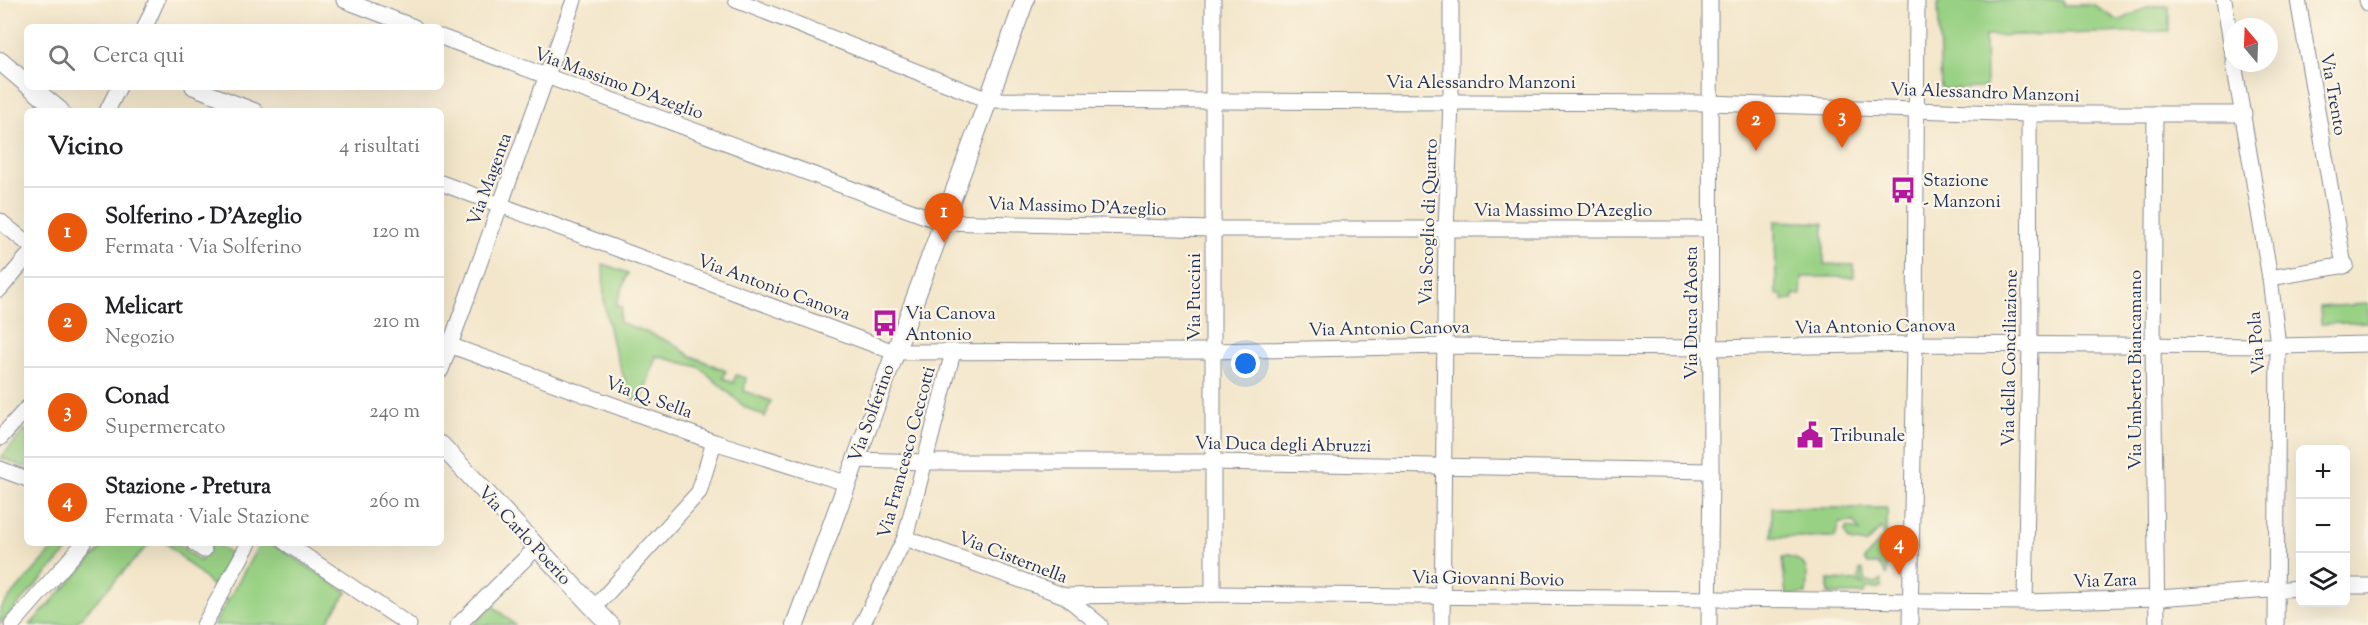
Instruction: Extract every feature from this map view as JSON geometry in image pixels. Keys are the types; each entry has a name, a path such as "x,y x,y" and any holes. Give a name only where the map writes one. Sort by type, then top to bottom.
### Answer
{"street":[{"path":"146,24 157,0"},
{"path":"344,0 406,24"},
{"name":"Via Magenta","path":"446,344 500,206 574,0"},
{"name":"Via Alessandro Manzoni","path":"736,0 988,100 1710,103 2029,114 2243,113"},
{"name":"Via Solferino","path":"795,625 941,222 1025,0"},
{"name":"Via Puccini","path":"1213,0 1213,594"},
{"name":"Via Scoglio di Quarto","path":"1442,625 1444,346 1451,102 1451,0"},
{"name":"Via Duca d'Aosta","path":"1709,625 1710,0"},
{"path":"1910,625 1915,344 1917,0"},
{"path":"2224,0 2227,18"},
{"name":"Via Trento","path":"2270,278 2345,265 2298,0"},
{"name":"Via Massimo D'Azeglio","path":"444,38 941,222 1213,229 1710,229"},
{"path":"0,61 24,81"},
{"name":"Via Pola","path":"2236,72 2270,278 2278,346 2276,625"},
{"path":"35,90 56,108"},
{"path":"108,108 117,90"},
{"path":"201,90 247,108"},
{"name":"Via della Conciliazione","path":"2025,602 2030,345 2029,114"},
{"name":"Via Umberto Biancamano","path":"2155,114 2153,345 2157,625"},
{"name":"Via Antonio Canova","path":"444,184 894,352 1213,351 1444,346 1710,348 1915,344 2278,346 2368,344"},
{"path":"0,221 24,241"},
{"path":"0,289 24,261"},
{"name":"Via Q. Sella","path":"446,344 714,442 846,483"},
{"name":"Via Francesco Ceccotti","path":"862,625 905,538 953,352"},
{"path":"0,438 24,411"},
{"path":"594,608 699,492 714,442"},
{"name":"Via Carlo Poerio","path":"444,448 609,625"},
{"name":"Via Duca degli Abruzzi","path":"855,460 1213,462 1711,471"},
{"path":"0,469 24,478"},
{"name":"Via Cisternella","path":"905,538 1065,596 1100,625"},
{"path":"12,625 81,546"},
{"path":"204,625 247,546"},
{"path":"290,546 409,625"},
{"path":"458,625 537,547"},
{"path":"2350,586 2368,586"},
{"name":"Via Zara","path":"1910,601 2025,602 2158,598 2296,588"},
{"name":"Via Giovanni Bovio","path":"1065,596 1213,594 1910,601"}],"green space":[{"path":"1938,0 2064,0 2064,5 2093,5 2119,21 2150,6 2169,6 2169,31 1985,36 1986,88 1941,89"},
{"path":"1775,221 1824,223 1824,264 1854,265 1854,277 1802,277 1801,295 1794,294 1793,300 1783,300 1782,295 1776,295"},
{"path":"603,264 628,273 616,305 622,307 619,322 654,335 677,346 689,355 726,371 723,378 733,383 736,375 746,378 744,391 771,401 765,417 745,407 699,367 656,356 641,402 631,398 612,342 604,304"},
{"path":"2368,304 2368,322 2321,324 2320,307"},
{"path":"24,430 24,467 1,458"},
{"path":"1772,508 1887,508 1887,575 1878,564 1868,564 1864,560 1884,536 1882,528 1866,544 1850,541 1846,536 1845,530 1848,527 1859,531 1854,522 1839,523 1835,537 1772,537"},
{"path":"56,546 72,546 0,624 0,608"},
{"path":"103,546 147,546 74,625 30,625"},
{"path":"169,546 181,546 200,561 210,546 219,546 232,555 213,586"},
{"path":"258,546 277,546 347,592 325,625 214,625"},
{"path":"1787,557 1804,565 1807,575 1806,594 1786,595 1782,558"},
{"path":"1860,570 1863,570 1866,582 1876,584 1882,580 1882,587 1866,588 1864,594 1828,594 1828,580 1857,581 1863,586 1859,578"},
{"path":"493,606 515,625 473,625"}],"place":[{"name":"Conad","path":"1842,148"},
{"name":"Melicart","path":"1756,151"},
{"name":"Stazione - Manzoni","path":"1903,190"},
{"name":"Solferino - D'Azeglio","path":"944,243"},
{"name":"Via Canova Antonio","path":"885,323"},
{"name":"Tribunale","path":"1810,435"},
{"name":"Stazione - Pretura","path":"1899,575"}]}
